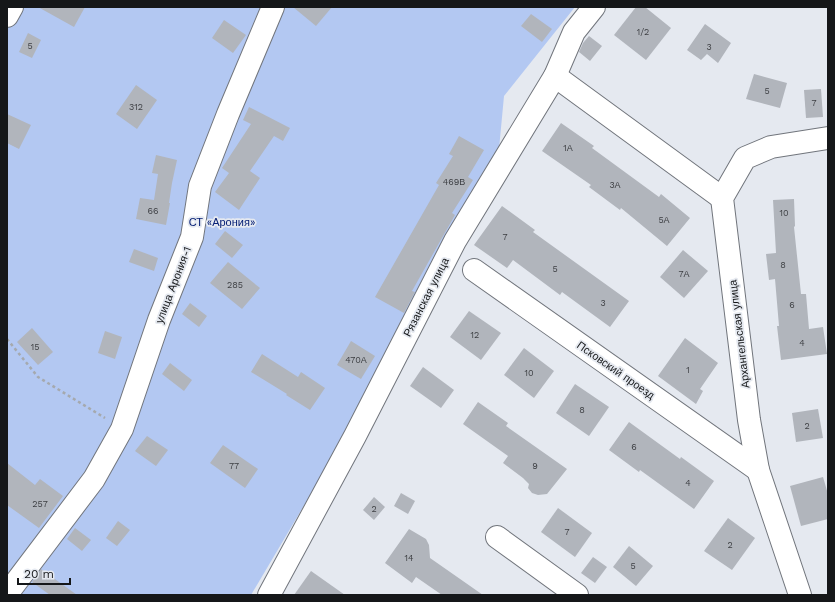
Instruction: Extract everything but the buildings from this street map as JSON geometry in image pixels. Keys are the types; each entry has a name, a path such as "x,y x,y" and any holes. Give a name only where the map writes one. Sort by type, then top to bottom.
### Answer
{"street":[{"path":"7,16 12,7"},
{"name":"улица Арония-1","path":"7,594 94,479 122,429 159,320 192,237 200,186 228,114 273,7"},
{"name":"Рязанская улица","path":"269,595 354,436 455,241 554,76 574,32 594,7"},
{"path":"554,76 722,198 745,158 771,147 828,138"},
{"name":"Архангельская улица","path":"722,198 749,420 758,470 800,595"},
{"name":"Псковский проезд","path":"474,270 758,470"},
{"path":"497,537 577,595"}],"path":[{"path":"7,339 38,377 122,429"}],"green space":[{"name":"СТ «Арония»","path":"7,7 575,7 504,96 496,181 251,595 7,595"}]}
